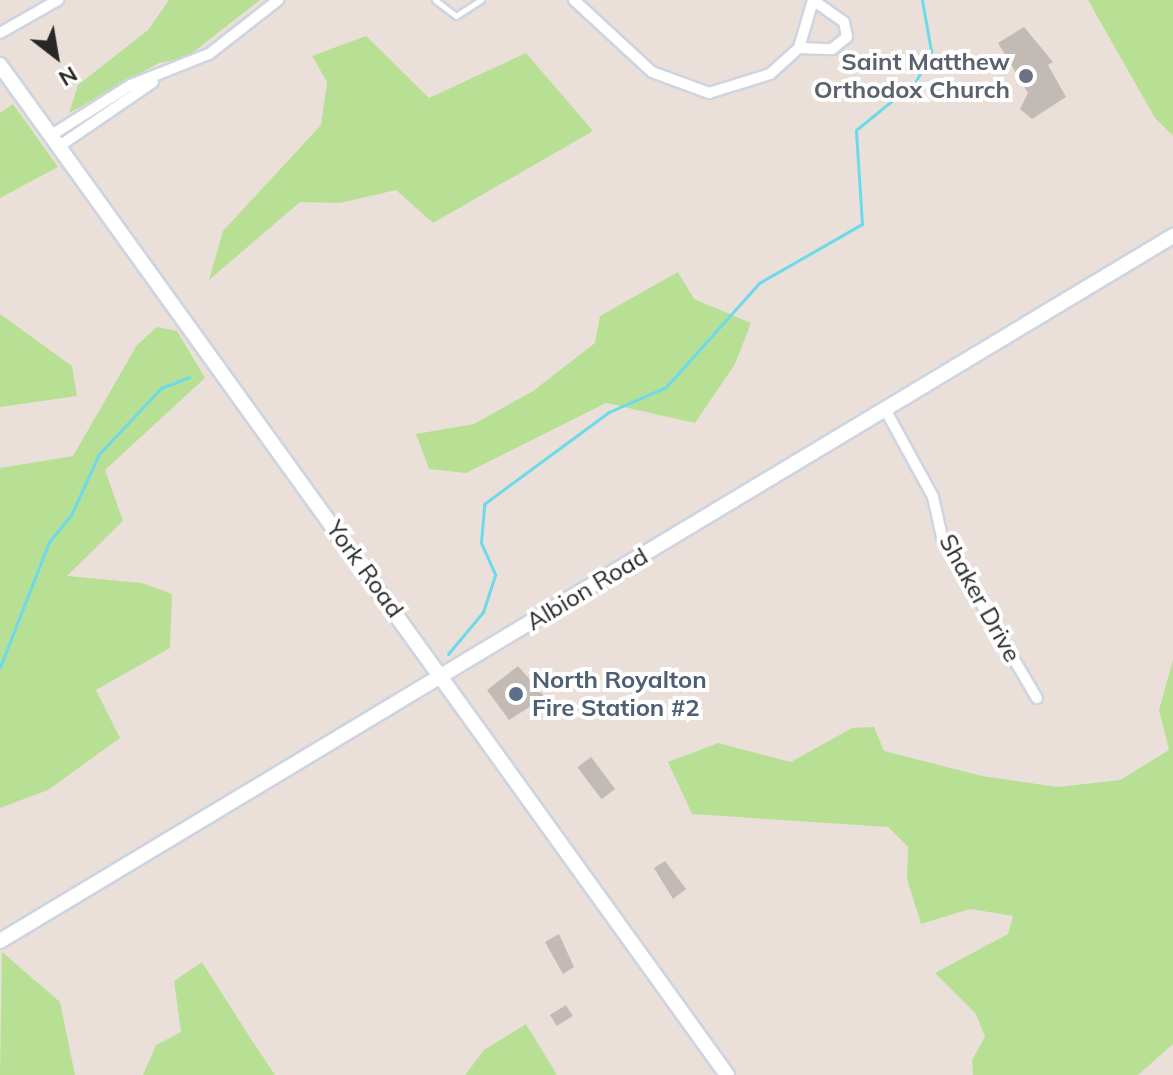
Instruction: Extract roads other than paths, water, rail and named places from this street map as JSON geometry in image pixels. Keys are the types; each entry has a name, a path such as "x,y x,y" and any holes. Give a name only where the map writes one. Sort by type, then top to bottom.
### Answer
{"street":[{"path":"0,33 58,0"},
{"path":"54,142 165,74 246,31 278,0"},
{"path":"574,0 652,72 684,89 746,85 799,48 832,49 847,37 844,22 813,0 799,48"},
{"name":"York Road","path":"0,65 727,1075"},
{"name":"Albion Road","path":"0,941 1173,236"},
{"name":"Shaker Drive","path":"886,411 933,497 942,537 1037,698"}],"lane":[{"path":"435,0 456,16 481,0"}],"waterway":[{"path":"448,654 483,612 495,574 481,542 484,504 609,412 666,387 759,283 862,224 856,130 916,81 931,51 922,0"},
{"path":"0,667 49,542 71,515 99,454 161,388 189,377"}],"place":[{"name":"Saint Matthew Orthodox Church","path":"1026,76"},
{"name":"North Royalton Fire Station #2","path":"516,694"}]}
